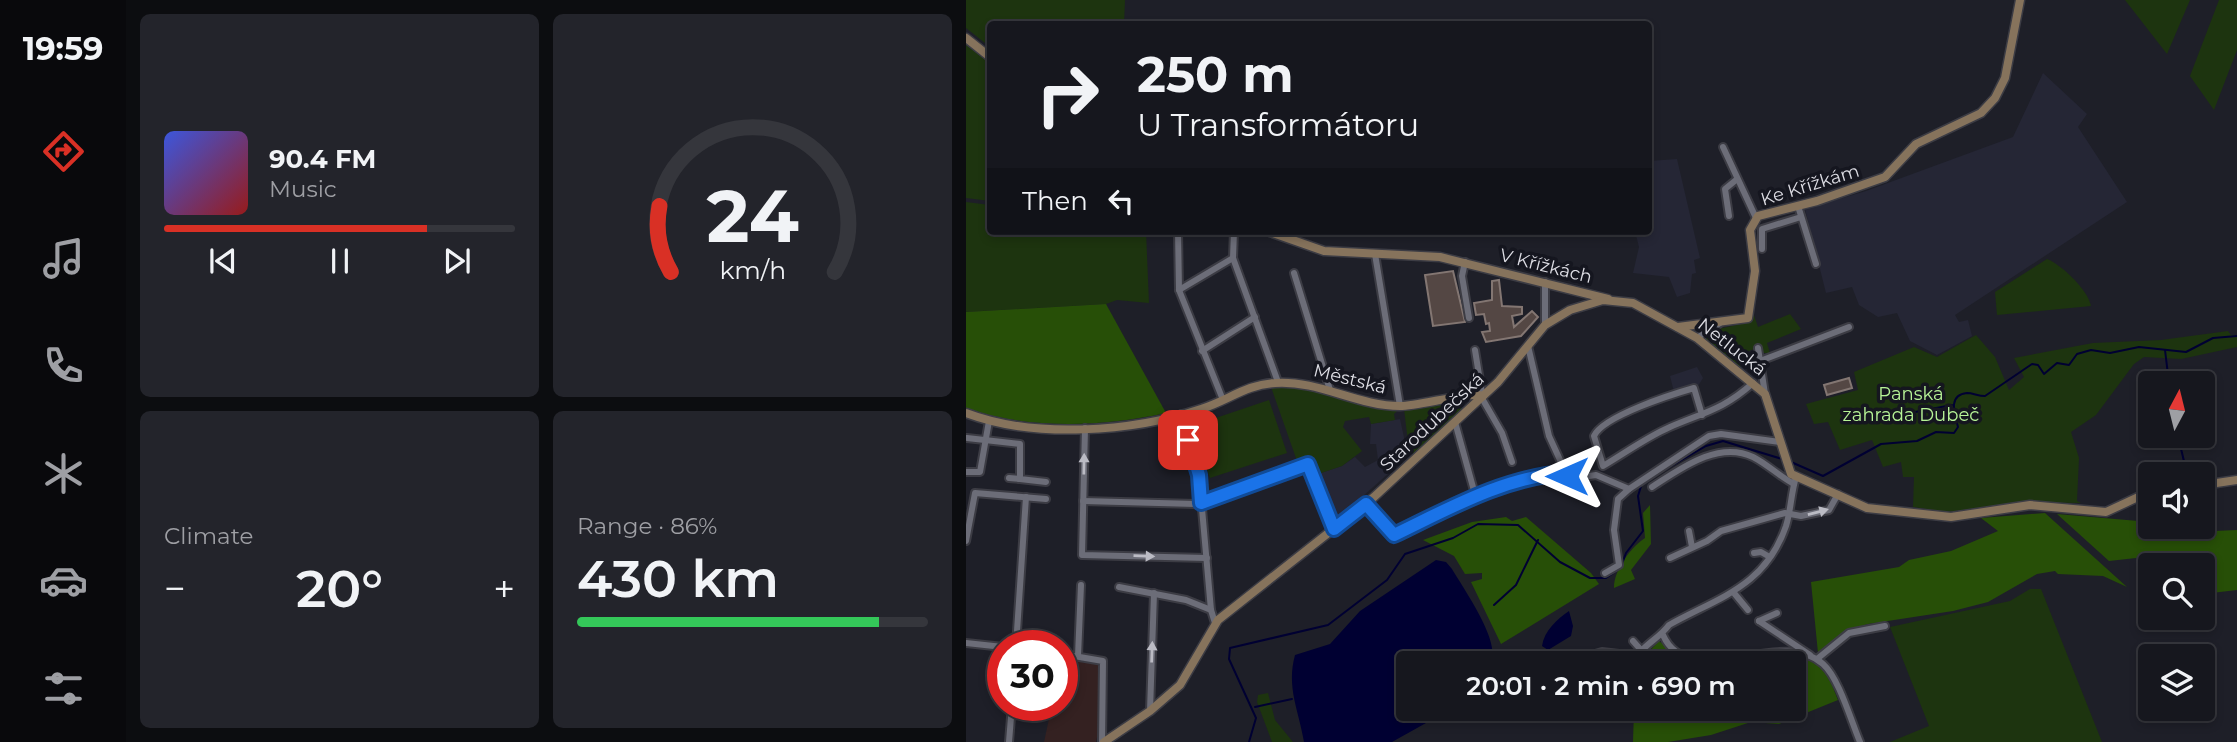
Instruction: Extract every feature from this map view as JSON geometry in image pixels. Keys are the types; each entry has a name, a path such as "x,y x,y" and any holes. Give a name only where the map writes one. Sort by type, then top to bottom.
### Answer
{"street":[{"name":"Ke Křížkám","path":"1720,323 1744,320 1750,312 1755,268 1750,230 1756,218 1767,212 1798,206 1885,177 1916,144 1966,123 1981,113 1995,98 2005,78 2020,0"},
{"path":"966,38 987,55"},
{"path":"1723,148 1756,218"},
{"path":"1729,216 1724,189 1736,180"},
{"path":"1798,206 1816,264"},
{"path":"1762,249 1762,229 1801,218"},
{"path":"1178,235 1179,290 1223,400"},
{"path":"1234,235 1233,258 1278,382"},
{"name":"V Křížkách","path":"1278,235 1324,251 1429,255 1465,262 1611,300"},
{"path":"1375,254 1400,406"},
{"path":"1179,290 1233,258"},
{"path":"1465,262 1462,276 1469,318"},
{"path":"1294,273 1330,390"},
{"path":"1545,281 1545,325"},
{"name":"Starodubečská","path":"1103,742 1150,711 1187,677 1215,623 1366,504 1483,396 1545,325 1570,310 1611,300 1638,304 1662,321 1678,327"},
{"path":"1202,351 1255,317"},
{"path":"1678,327 1720,323"},
{"path":"1697,338 1720,323"},
{"name":"Netlucká","path":"1678,327 1697,338 1765,394 1795,481"},
{"path":"1760,361 1849,327"},
{"path":"1528,346 1549,436 1567,476"},
{"path":"1758,348 1765,394"},
{"path":"1475,350 1483,396 1512,462"},
{"name":"Městská","path":"966,414 989,421 1026,426 1116,427 1181,414 1223,400 1250,387 1278,382 1330,390 1368,401 1400,406 1436,402 1474,393 1483,396"},
{"path":"1702,415 1694,388 1618,416 1598,429 1594,436 1603,466 1668,428 1702,415 1729,404 1753,383"},
{"path":"1181,414 1199,475 1211,610 1215,623"},
{"path":"966,472 980,472 989,421"},
{"path":"1455,422 1476,498"},
{"path":"1085,428 1082,555 1207,558"},
{"path":"1605,573 1619,565 1614,530 1618,499 1629,489 1709,436 1721,434 1782,446"},
{"path":"967,438 1020,444 1020,479"},
{"path":"1652,487 1678,470 1722,452 1751,456 1795,481 1838,494 1867,508 1957,517 2031,505 2106,512 2138,497"},
{"path":"1083,501 1201,503 1305,464 1310,467 1334,529"},
{"path":"1366,504 1394,535 1476,498 1530,478 1597,475 1629,489"},
{"path":"1009,478 1046,482"},
{"path":"2215,483 2237,480"},
{"path":"1633,640 1641,650 1662,635 1668,625 1747,584 1782,533 1795,481"},
{"path":"966,541 975,494 1046,499"},
{"path":"1670,558 1721,531 1789,513 1801,516 1829,510 1838,494"},
{"path":"1017,630 1026,497"},
{"path":"1689,531 1692,548"},
{"path":"1754,553 1761,552 1768,556"},
{"path":"1081,585 1078,656 1103,661 1103,742"},
{"path":"1119,587 1186,600 1211,610"},
{"path":"1150,711 1154,593"},
{"path":"1734,593 1748,610"},
{"path":"1777,613 1759,621 1825,666 1860,742"},
{"path":"1662,635 1672,649 1691,659 1726,659 1776,652 1813,658 1849,633 1885,625"},
{"path":"966,643 987,645"},
{"path":"1009,742 1011,721"}],"shaded area":[{"path":"2043,73 2087,114 2078,127 2127,202 1955,315 1959,322 1968,320 1972,336 1937,355 1910,341 1897,313 1878,317 1859,305 1852,287 1826,293 1805,209 1866,191 2013,137"},
{"path":"1677,159 1700,258 1694,260 1696,273 1692,274 1690,293 1677,297 1669,277 1633,273 1639,247 1636,235 1652,235 1652,161"},
{"path":"1697,367 1703,378 1698,386 1674,392 1670,376"},
{"path":"1400,419 1408,456 1336,520 1318,474 1342,466 1355,457 1365,467 1378,460 1376,444 1370,444 1371,424"},
{"path":"1436,560 1446,562 1480,616 1492,651 1396,651 1396,721 1428,721 1392,742 1304,742 1294,699 1292,678 1295,655 1330,644 1360,611"},
{"path":"1569,611 1573,626 1571,636 1548,650 1542,646 1545,635"},
{"path":"1078,660 1092,662 1107,670 1103,733 1098,733 1096,742 1044,742 1049,721 1078,721"}],"green space":[{"path":"966,0 1125,0 1124,21 987,21 987,45 966,28"},
{"path":"2125,0 2190,0 2167,54"},
{"path":"2219,0 2237,0 2237,50 2214,110 2190,76"},
{"path":"966,45 987,61 987,201 966,198"},
{"path":"966,202 987,205 987,235 1146,235 1149,303 1117,300 1106,304 966,312"},
{"path":"2047,259 2074,279 2091,306 1997,315 1995,292"},
{"path":"1106,304 1166,413 1116,421 1065,424 1014,420 966,408 966,312"},
{"path":"1753,312 1758,327 1790,314 1801,329 1767,343 1770,353 1763,353 1760,347 1734,356 1745,374 1704,341 1705,336 1718,329 1746,323"},
{"name":"Panská zahrada Dubeč","path":"2228,331 2231,335 2237,335 2237,347 2181,359 2144,357 2134,364 2096,415 2071,432 2079,458 2077,501 2081,503 2025,502 1947,512 1913,507 1914,477 1903,477 1901,462 1883,467 1872,440 1840,450 1828,422 1814,424 1806,404 1858,390 1854,372 1914,347 1937,357 1976,335 1995,357 2009,390 2024,377 2014,358 2093,343 2161,340"},
{"path":"1271,387 1306,388 1397,411 1394,414 1395,420 1371,424 1369,417 1345,421 1343,427 1362,451 1342,466 1318,474 1313,462 1297,461"},
{"path":"1269,400 1287,453 1210,478 1192,426"},
{"path":"1457,400 1462,410 1415,455 1409,450 1404,409"},
{"path":"1650,505 1651,544 1631,570 1635,579 1614,588 1624,560 1645,538 1643,513"},
{"path":"2045,513 2127,587 2103,576 2058,574 2055,571 2037,574 1988,602 1847,630 1818,653 1811,582 1899,567 1909,560 1951,551 1998,531 1981,518"},
{"path":"2057,514 2138,521 2138,539 2215,539 2215,531 2237,530 2237,590 2215,593 2215,553 2138,553 2138,558 2109,561"},
{"path":"1506,517 1512,521 1526,517 1591,573 1599,584 1501,644 1471,582 1482,579 1482,573 1465,574 1454,556 1423,540 1472,522"},
{"path":"2030,589 2041,589 2102,742 1890,742 1929,726 1890,627 2010,601"},
{"path":"1659,641 1671,651 1649,651"},
{"path":"1806,660 1821,669 1838,700 1806,713"},
{"path":"1268,693 1275,720 1293,742 1272,742 1257,702 1258,695"},
{"path":"1634,721 1786,721 1779,724 1751,722 1711,735 1668,742 1633,742"}],"building":[{"path":"1453,271 1465,322 1433,326 1425,275"},
{"path":"1499,280 1502,306 1522,307 1522,314 1512,316 1514,327 1532,311 1538,317 1521,336 1486,342 1482,332 1490,331 1489,323 1486,324 1484,314 1476,315 1474,303 1492,300 1492,281"},
{"path":"1849,378 1852,388 1827,395 1824,385"}],"waterway":[{"path":"1791,462 1823,476 1881,444 1917,441 1936,432 1954,433 1958,427 1954,406 1957,397 1967,393 1985,396 2032,364 2038,365 2044,374 2057,363 2069,365 2077,354 2091,350 2110,353 2139,347 2186,352 2213,338 2237,336"},
{"path":"2165,350 2168,371"},
{"path":"1901,420 1910,413 1952,405"},
{"path":"1659,473 1706,446 1723,441 1782,459"},
{"path":"2181,448 2184,462"},
{"path":"1622,564 1626,553 1643,531 1638,496 1642,483"},
{"path":"1249,742 1256,718 1229,659 1230,648 1328,625 1387,580 1405,554 1453,538 1478,524 1518,525 1560,562 1590,578 1606,578 1619,569"},
{"path":"1494,605 1516,585 1538,540"},
{"path":"1255,707 1292,699"}],"route":[{"path":"1188,440 1199,475 1201,503 1308,464 1334,529 1366,504 1394,535 1464,502 1530,478 1566,473 1567,476"}]}
